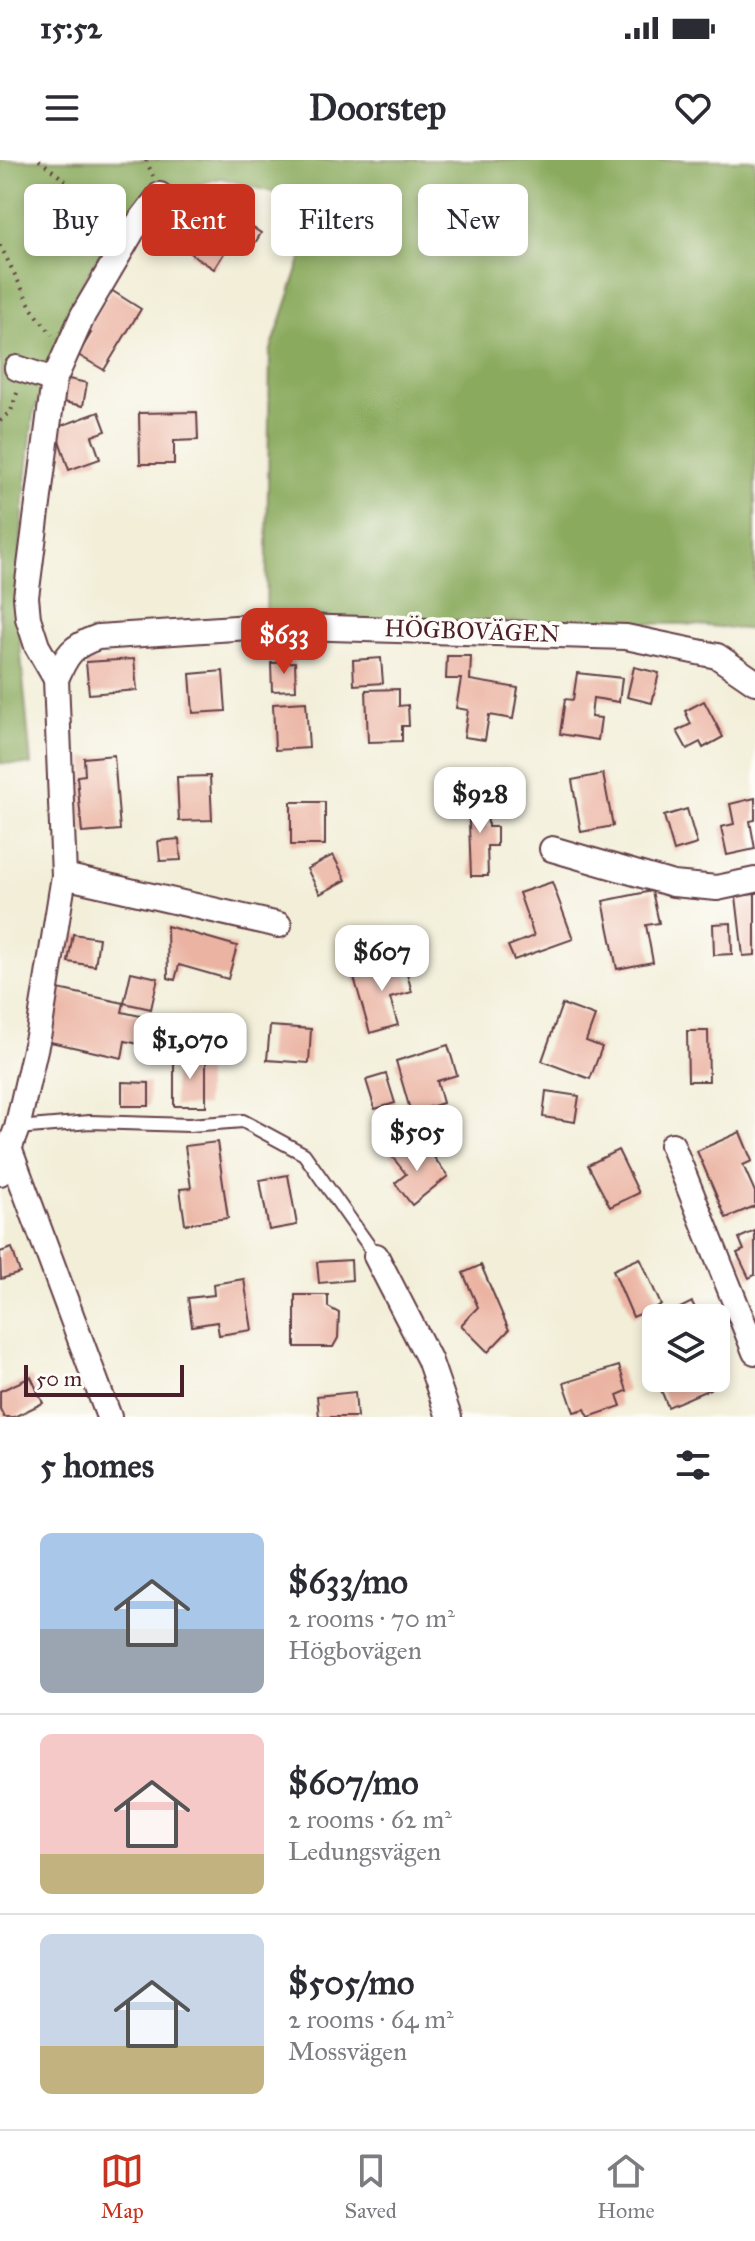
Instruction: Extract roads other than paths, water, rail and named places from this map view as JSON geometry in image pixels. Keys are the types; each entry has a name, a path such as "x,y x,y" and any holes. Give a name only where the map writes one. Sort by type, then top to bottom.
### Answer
{"street":[{"path":"0,1173 13,1138 39,1032 64,876 56,679 37,646 28,618 26,597 54,380 83,315 142,219"},
{"path":"17,368 54,380"},
{"name":"HÖGBOVÄGEN","path":"56,679 71,650 80,643 98,637 266,626 626,637 717,656 755,682"},
{"path":"552,849 673,884 717,888 755,880"},
{"path":"64,876 279,925"},
{"path":"13,1138 109,1417"},
{"path":"672,1145 755,1352"},
{"path":"376,1256 429,1359 449,1417"}],"lane":[{"path":"13,1138 90,1122 189,1125 243,1121 304,1154 376,1256"}]}
